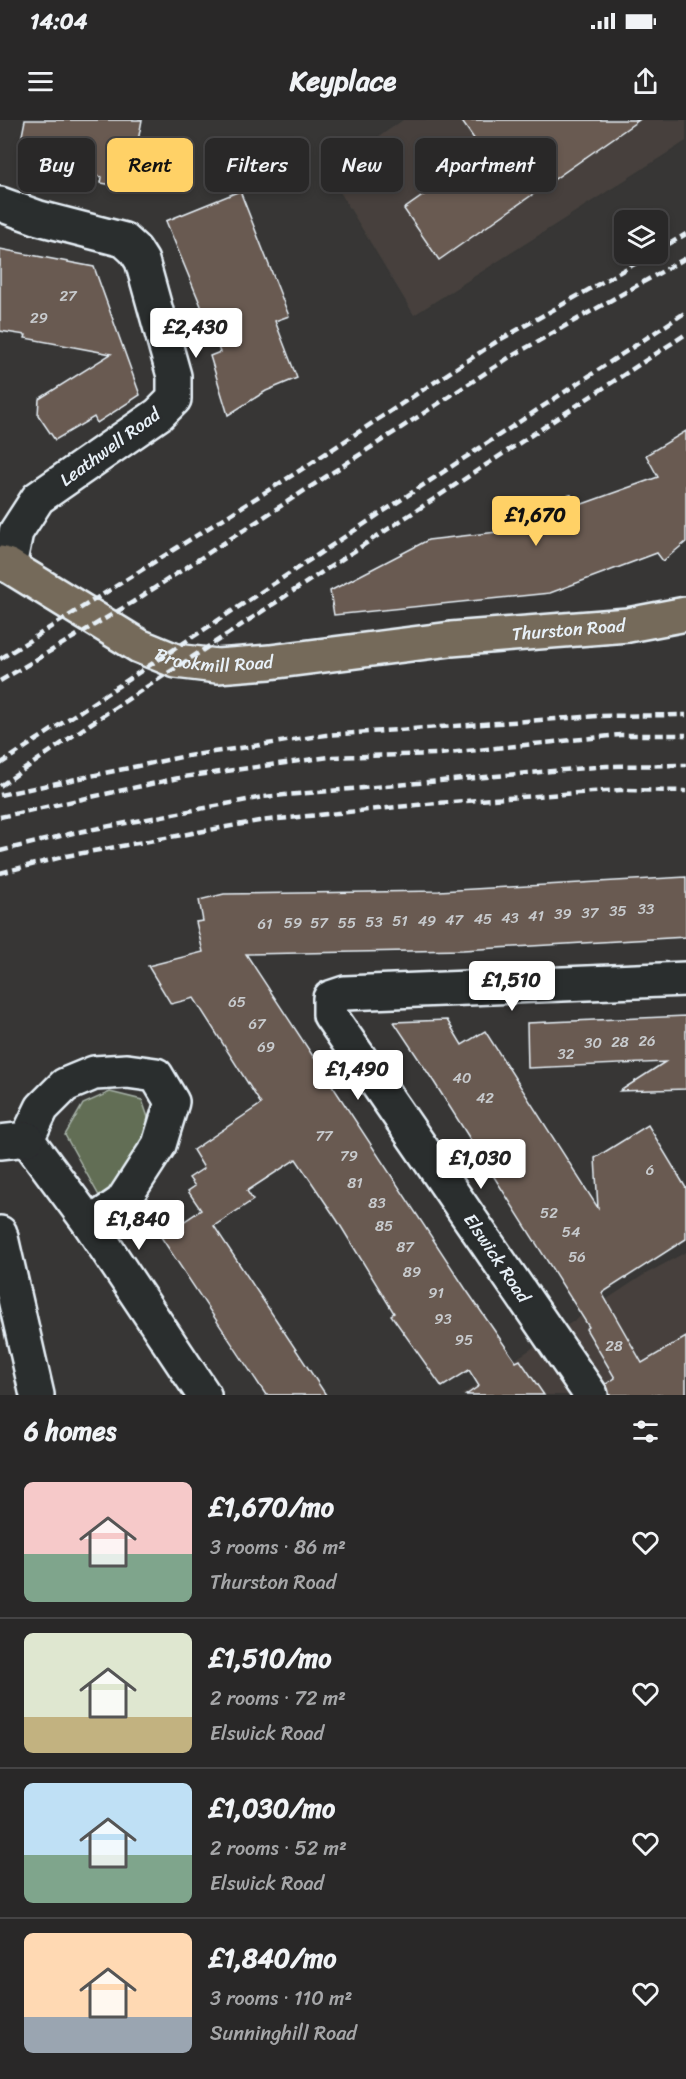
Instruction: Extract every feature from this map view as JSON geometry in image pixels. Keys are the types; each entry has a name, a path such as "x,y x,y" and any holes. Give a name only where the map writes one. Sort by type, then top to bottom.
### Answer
{"main road":[{"name":"Brookmill Road","path":"4,565 139,646 176,661 217,666 270,662 451,639"},
{"name":"Thurston Road","path":"451,639 628,625 686,614"}],"street":[{"name":"Leathwell Road","path":"0,204 39,218 124,240 135,250 142,261 174,376 174,399 159,414 38,498 16,532 4,565"},
{"name":"Elswick Road","path":"591,1395 330,1015 330,998 345,993 686,979"},
{"path":"90,1224 122,1202 159,1145 172,1102 156,1075 127,1071 94,1073 65,1085 14,1140 90,1224 204,1395"},
{"path":"0,1233 37,1395"}],"shaded area":[{"path":"403,120 686,120 686,141 414,315 340,192 403,192 403,138 377,138"},
{"path":"686,1252 686,1395 461,1395 642,1276"}],"green space":[{"path":"110,1092 142,1100 151,1126 102,1201 65,1135 83,1104"}],"building":[{"path":"25,120 142,120 139,138 107,138 107,184 101,183 102,177 95,176 95,138 22,138"},
{"path":"461,120 639,120 556,178 556,138 474,138"},
{"path":"240,192 289,316 275,321 297,378 266,391 228,415 210,356 220,352 166,221"},
{"path":"428,192 536,192 439,260 404,209"},
{"path":"0,249 94,267 140,395 97,423 94,417 55,440 38,415 39,399 111,354 0,331"},
{"path":"686,431 686,542 663,561 657,553 550,593 334,615 330,591 428,540 531,528 527,504 571,495 574,507 658,477 646,455"},
{"path":"686,877 686,937 463,950 246,954 465,1288 516,1362 520,1360 544,1395 466,1395 479,1386 469,1370 442,1387 391,1315 394,1313 337,1220 296,1159 247,1191 253,1200 214,1226 326,1395 266,1395 161,1237 201,1210 188,1191 195,1186 189,1178 204,1168 193,1150 261,1104 194,998 171,1004 148,966 203,952 196,922 203,921 199,900 224,894 439,891"},
{"path":"686,1016 686,1089 620,1091 665,1062 528,1068 527,1023"},
{"path":"447,1020 462,1045 485,1031 598,1208 595,1158 648,1125 686,1188 686,1239 602,1293 642,1363 686,1337 686,1395 609,1395 606,1384 615,1378 586,1329 589,1327 394,1022"}],"railway":[{"path":"668,245 686,234"},
{"path":"0,681 133,602 510,357 686,258"},
{"path":"0,659 299,471 496,342 634,264"},
{"path":"0,764 686,312"},
{"path":"0,786 90,724 686,334"},
{"path":"0,795 181,757 326,735 598,716 686,715"},
{"path":"0,817 183,777 329,757 439,754 620,735 686,735"},
{"path":"0,851 73,833 263,797 607,766 686,765"},
{"path":"0,873 66,856 259,821 437,803 620,790 686,791"}]}
